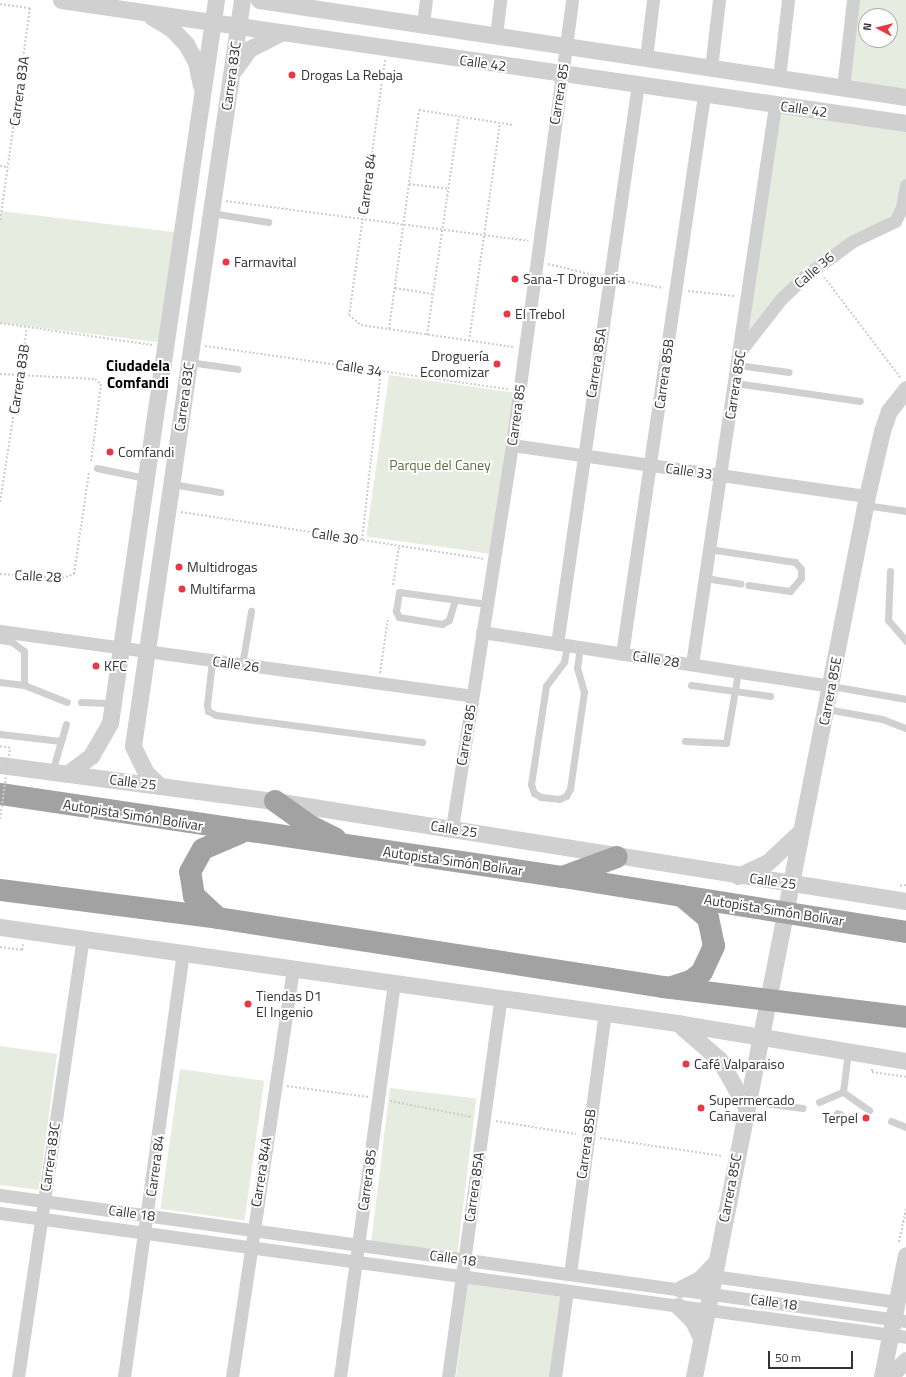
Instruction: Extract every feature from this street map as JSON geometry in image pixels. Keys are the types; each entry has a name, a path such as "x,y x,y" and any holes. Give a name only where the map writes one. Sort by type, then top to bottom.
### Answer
{"highway":[{"name":"Autopista Simón Bolívar","path":"0,794 243,832 563,877 785,911 906,932"},
{"path":"275,801 310,826 369,849"},
{"path":"218,918 194,896 190,878 192,865 213,843 243,832"},
{"path":"563,877 617,857"},
{"path":"0,890 218,918 663,987 768,999 906,1018"},
{"path":"663,987 685,984 697,977 707,967 714,946 708,918 680,895"}],"street":[{"name":"Calle 42","path":"61,0 561,72 704,95 906,123"},
{"name":"Carrera 83C","path":"60,773 91,756 104,738 114,703 216,0"},
{"name":"Carrera 83C","path":"160,786 146,773 133,746 197,312 216,207 242,0"},
{"name":"Calle 42","path":"259,0 906,97"},
{"path":"423,24 426,0"},
{"path":"496,35 500,0"},
{"name":"Carrera 85","path":"452,828 512,445 561,72 572,0"},
{"path":"646,58 653,0"},
{"path":"711,68 719,0"},
{"path":"779,78 788,0"},
{"path":"843,88 853,0"},
{"path":"135,11 154,18 186,44 196,62 202,103"},
{"path":"231,80 249,48 282,33"},
{"name":"Carrera 85A","path":"562,644 582,455 638,84"},
{"name":"Carrera 85B","path":"622,654 651,465 704,95"},
{"name":"Carrera 85C","path":"692,664 704,578 740,352 775,104"},
{"name":"Calle 36","path":"740,352 781,299 817,267 853,241 895,222 902,208 906,184"},
{"path":"172,308 184,319 197,312"},
{"path":"164,366 178,359 189,367"},
{"name":"Carrera 85E","path":"768,999 831,686 866,501 882,431 889,411 905,385"},
{"name":"Calle 33","path":"512,445 720,475 866,501"},
{"name":"Calle 26","path":"0,631 472,696"},
{"name":"Calle 28","path":"482,632 831,686"},
{"name":"Calle 25","path":"0,765 275,801 452,828 617,857 738,876 906,900"},
{"path":"738,876 768,862 801,830"},
{"path":"0,927 82,937 183,954 501,997 677,1023 760,1039 906,1061"},
{"name":"Carrera 83C","path":"18,1377 82,937"},
{"name":"Carrera 84","path":"124,1377 146,1233 183,954"},
{"name":"Carrera 84A","path":"232,1377 252,1230 293,968"},
{"name":"Carrera 85","path":"340,1377 394,983"},
{"name":"Carrera 85A","path":"448,1377 501,997"},
{"name":"Carrera 85C","path":"694,1377 768,999"},
{"name":"Carrera 85B","path":"570,1274 586,1136 605,1013"},
{"path":"677,1023 719,1058 747,1104"},
{"name":"Calle 18","path":"0,1195 570,1274 679,1298"},
{"name":"Calle 18","path":"0,1213 567,1290 679,1298 899,1328"},
{"path":"882,1377 899,1328 902,1276 906,1255"},
{"path":"701,1338 694,1320 679,1298 700,1279 714,1269"},
{"name":"Calle 18","path":"714,1269 901,1301"},
{"path":"555,1377 567,1290"},
{"path":"889,1377 906,1360"}],"lane":[{"path":"216,207 268,222"},
{"path":"738,365 788,372"},
{"path":"189,367 238,369"},
{"path":"735,383 860,400"},
{"path":"97,468 147,479"},
{"path":"171,484 220,492"},
{"path":"866,501 906,511"},
{"path":"704,578 790,591 801,578 801,569 795,562 709,549"},
{"path":"890,571 888,620 906,641"},
{"path":"455,600 449,620 442,624 399,617 396,611 399,592 487,604"},
{"path":"242,665 251,611"},
{"path":"0,640 12,642 24,651 24,686"},
{"path":"562,644 564,662 546,686 531,784 534,793 540,797 559,799 566,796 570,789 584,692 577,668 580,647"},
{"path":"212,661 207,705 208,711 216,715 422,742"},
{"path":"685,741 726,743 738,672"},
{"path":"0,682 24,686 67,702"},
{"path":"691,685 770,696"},
{"path":"831,686 906,699"},
{"path":"81,702 114,703"},
{"path":"826,709 882,719 906,728"},
{"path":"60,773 61,741 66,724"},
{"path":"0,734 61,741"},
{"path":"843,1092 848,1052"},
{"path":"819,1102 843,1092"},
{"path":"843,1092 869,1110"},
{"path":"747,1104 804,1108"},
{"path":"891,1122 906,1128"}],"path":[{"path":"1,4 2,0"},
{"name":"Carrera 83A","path":"0,221 30,8 1,4"},
{"name":"Carrera 84","path":"385,58 348,311 361,325 389,329"},
{"path":"513,125 419,110 389,329 525,349"},
{"path":"427,335 459,116"},
{"path":"469,341 500,123"},
{"path":"0,166 8,167"},
{"path":"409,184 448,189"},
{"path":"216,207 362,219 539,242"},
{"path":"536,261 609,278 676,290 748,298"},
{"path":"817,267 905,385"},
{"path":"394,288 433,294"},
{"path":"0,323 157,346"},
{"name":"Carrera 83B","path":"0,502 27,328"},
{"name":"Calle 34","path":"200,345 519,391"},
{"path":"362,540 381,371"},
{"path":"0,374 19,376"},
{"name":"Calle 28","path":"0,574 62,578 74,574 102,387 95,379 19,376"},
{"name":"Calle 30","path":"176,511 493,560"},
{"path":"0,746 10,748 0,819"},
{"path":"0,946 22,950 23,944 15,943"},
{"path":"275,1084 378,1099 586,1136 726,1156"}],"green space":[{"path":"853,0 906,0 906,97 843,88"},
{"path":"775,105 906,123 906,185 902,208 805,276 740,352"},
{"path":"1,211 183,233 169,343 0,323"},
{"name":"Parque del Caney","path":"389,375 515,393 492,554 366,536"},
{"path":"0,1046 57,1054 39,1190 0,1185"},
{"path":"180,1069 264,1081 245,1220 160,1209"},
{"path":"390,1088 476,1099 457,1253 371,1243"},
{"path":"468,1284 562,1297 550,1377 456,1377"}],"place":[{"name":"Drogas La Rebaja","path":"292,75"},
{"name":"Farmavital","path":"226,262"},
{"name":"Sana-T Drogueria","path":"515,279"},
{"name":"El Trebol","path":"507,314"},
{"name":"Droguería Economizar","path":"497,364"},
{"name":"Comfandi","path":"110,452"},
{"name":"Multidrogas","path":"179,567"},
{"name":"Multifarma","path":"182,589"},
{"name":"KFC","path":"96,666"},
{"name":"Tiendas D1 El Ingenio","path":"248,1004"},
{"name":"Café Valparaiso","path":"686,1064"},
{"name":"Supermercado Cañaveral","path":"701,1108"},
{"name":"Terpel","path":"866,1118"}],"district":[{"name":"Ciudadela Comfandi","path":"138,374"}]}
